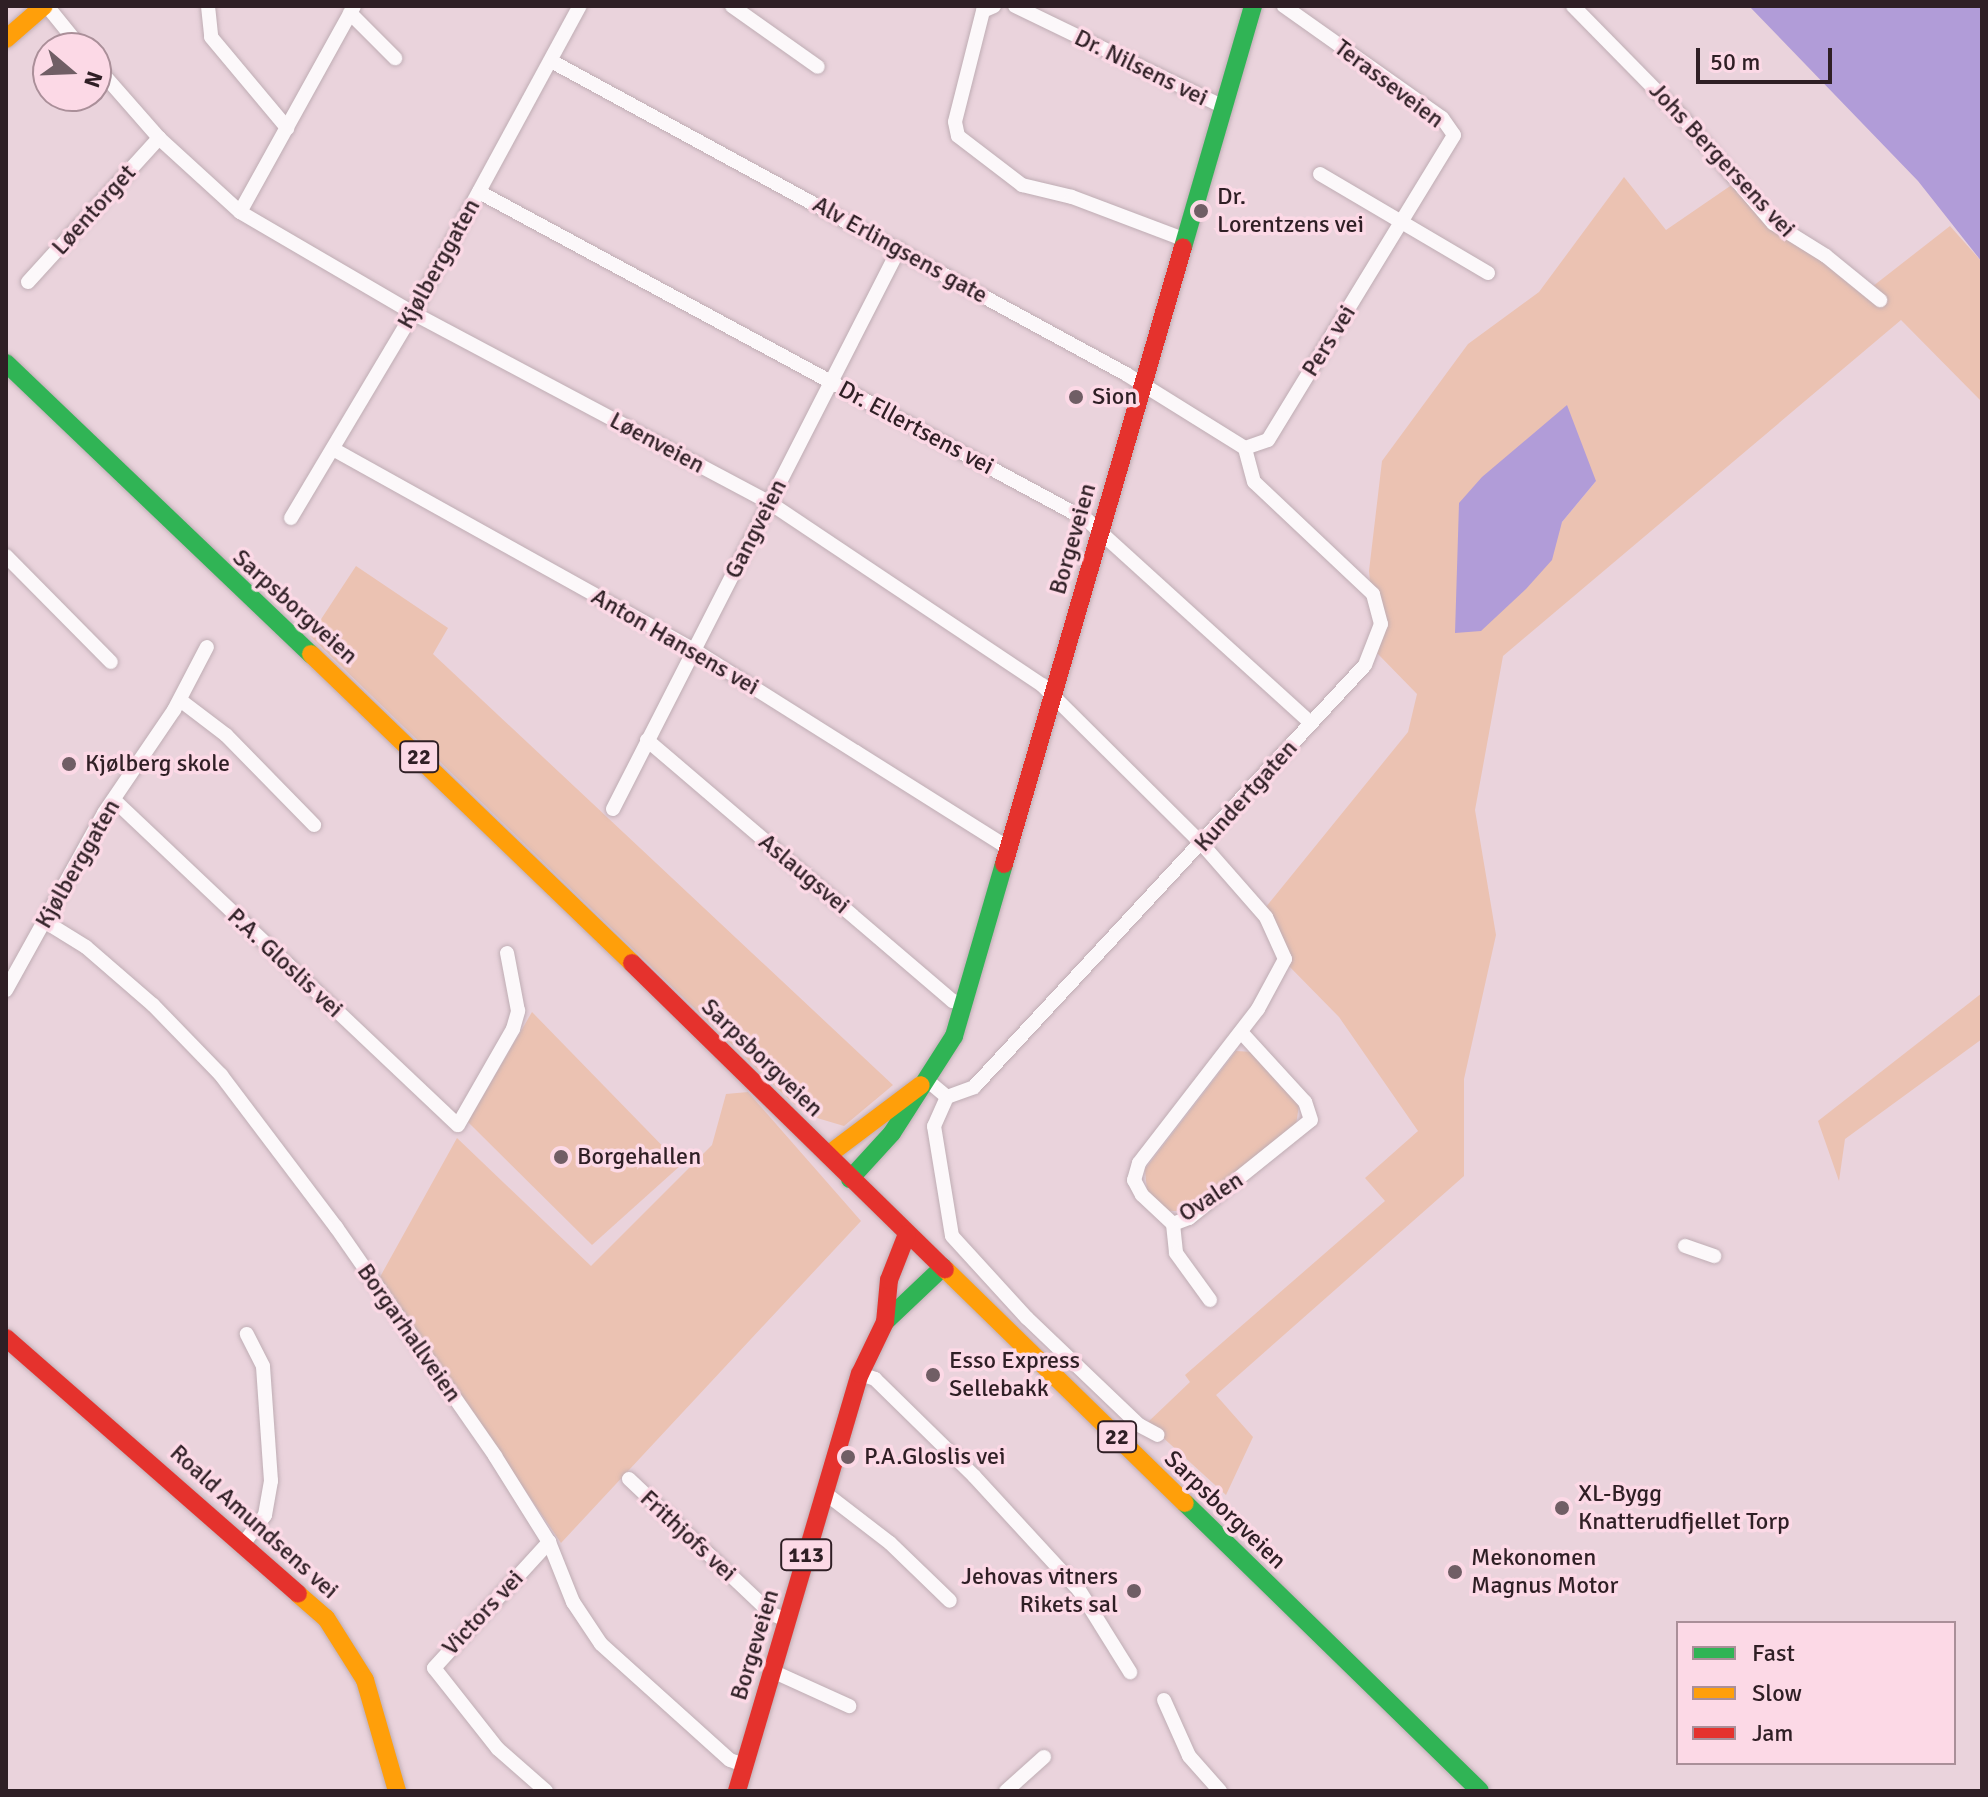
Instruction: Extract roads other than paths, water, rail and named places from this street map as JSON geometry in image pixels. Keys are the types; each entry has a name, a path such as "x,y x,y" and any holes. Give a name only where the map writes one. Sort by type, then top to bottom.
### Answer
{"main road":[{"path":"6,39 45,6"},
{"name":"Borgeveien","path":"850,1179 892,1133 945,1057 964,1004 1253,6"},
{"name":"Sarpsborgveien","path":"6,363 828,1155 1480,1791"},
{"name":"Borgeveien","path":"828,1155 875,1115 928,1081"},
{"name":"Borgeveien","path":"737,1791 860,1374 885,1322 889,1280 907,1234"},
{"name":"Borgeveien","path":"885,1322 943,1267"},
{"name":"Roald Amundsens vei","path":"6,1338 311,1601 349,1651 380,1719 397,1791"}],"street":[{"path":"45,6 67,32"},
{"path":"208,6 211,37 287,128"},
{"name":"Kjølberggaten","path":"291,518 413,313 580,6"},
{"path":"732,6 818,67"},
{"name":"Dr. Nilsens vei","path":"1015,6 1224,107"},
{"name":"Terasseveien","path":"1284,6 1442,118 1454,135"},
{"name":"Johs Bergersens vei","path":"1573,6 1673,106 1773,223 1826,256 1880,300"},
{"path":"982,8 955,122 958,136 1022,185 1072,197 1186,240"},
{"path":"240,212 352,9 395,58"},
{"name":"Alv Erlingsens gate","path":"551,61 1143,385 1245,448"},
{"name":"Løenveien","path":"112,84 159,138 240,212 413,313 770,503 1054,694 1202,844"},
{"name":"Pers vei","path":"1245,448 1268,440 1404,222 1454,135"},
{"name":"Løentorget","path":"28,282 159,138"},
{"path":"1320,174 1488,273"},
{"name":"Dr. Ellertsens vei","path":"479,192 1100,529 1311,723"},
{"name":"Gangveien","path":"613,809 899,249"},
{"name":"Kundertgaten","path":"947,1097 974,1087 1365,665 1381,624 1373,594 1254,482 1245,448"},
{"name":"Anton Hansens vei","path":"333,449 694,650 1009,848"},
{"path":"6,556 111,662"},
{"name":"Kjølberggaten","path":"6,990 114,800 180,700 207,647"},
{"path":"180,700 226,735 314,825"},
{"name":"Aslaugsvei","path":"647,740 953,1001 964,1004"},
{"name":"P.A. Gloslis vei","path":"114,800 458,1125 513,1029 518,1011 507,953"},
{"name":"Ovalen","path":"1202,844 1266,917 1283,946 1280,975 1241,1032 1139,1163 1134,1180 1142,1195 1173,1224 1201,1209 1311,1120 1305,1102 1241,1032"},
{"name":"Borgarhallveien","path":"44,921 86,947 153,1005 221,1075 336,1227 549,1542 573,1602 601,1644 730,1760 744,1765"},
{"path":"928,1081 947,1097 934,1126 952,1236 1027,1318 1139,1425 1158,1435"},
{"path":"1173,1224 1176,1253 1210,1300"},
{"path":"1685,1246 1714,1256"},
{"path":"244,1543 265,1515 271,1481 263,1366 247,1334"},
{"path":"860,1374 875,1379 963,1465 1079,1590 1130,1672"},
{"name":"Frithjofs vei","path":"629,1479 772,1614 787,1620"},
{"path":"825,1493 890,1543 950,1601"},
{"name":"Victors vei","path":"546,1791 498,1749 434,1668 549,1542"},
{"path":"772,1671 849,1706"},
{"path":"1164,1700 1189,1756 1220,1791"},
{"path":"1006,1791 1044,1757"}],"place":[{"name":"Dr. Lorentzens vei","path":"1201,211"},
{"name":"Sion","path":"1076,397"},
{"name":"Kjølberg skole","path":"69,764"},
{"name":"Borgehallen","path":"561,1157"},
{"name":"Esso Express Sellebakk","path":"933,1375"},
{"name":"P.A.Gloslis vei","path":"848,1457"},
{"name":"XL-Bygg Knatterudfjellet Torp","path":"1562,1508"},
{"name":"Mekonomen Magnus Motor","path":"1455,1572"},
{"name":"Jehovas vitners Rikets sal","path":"1134,1591"}]}
